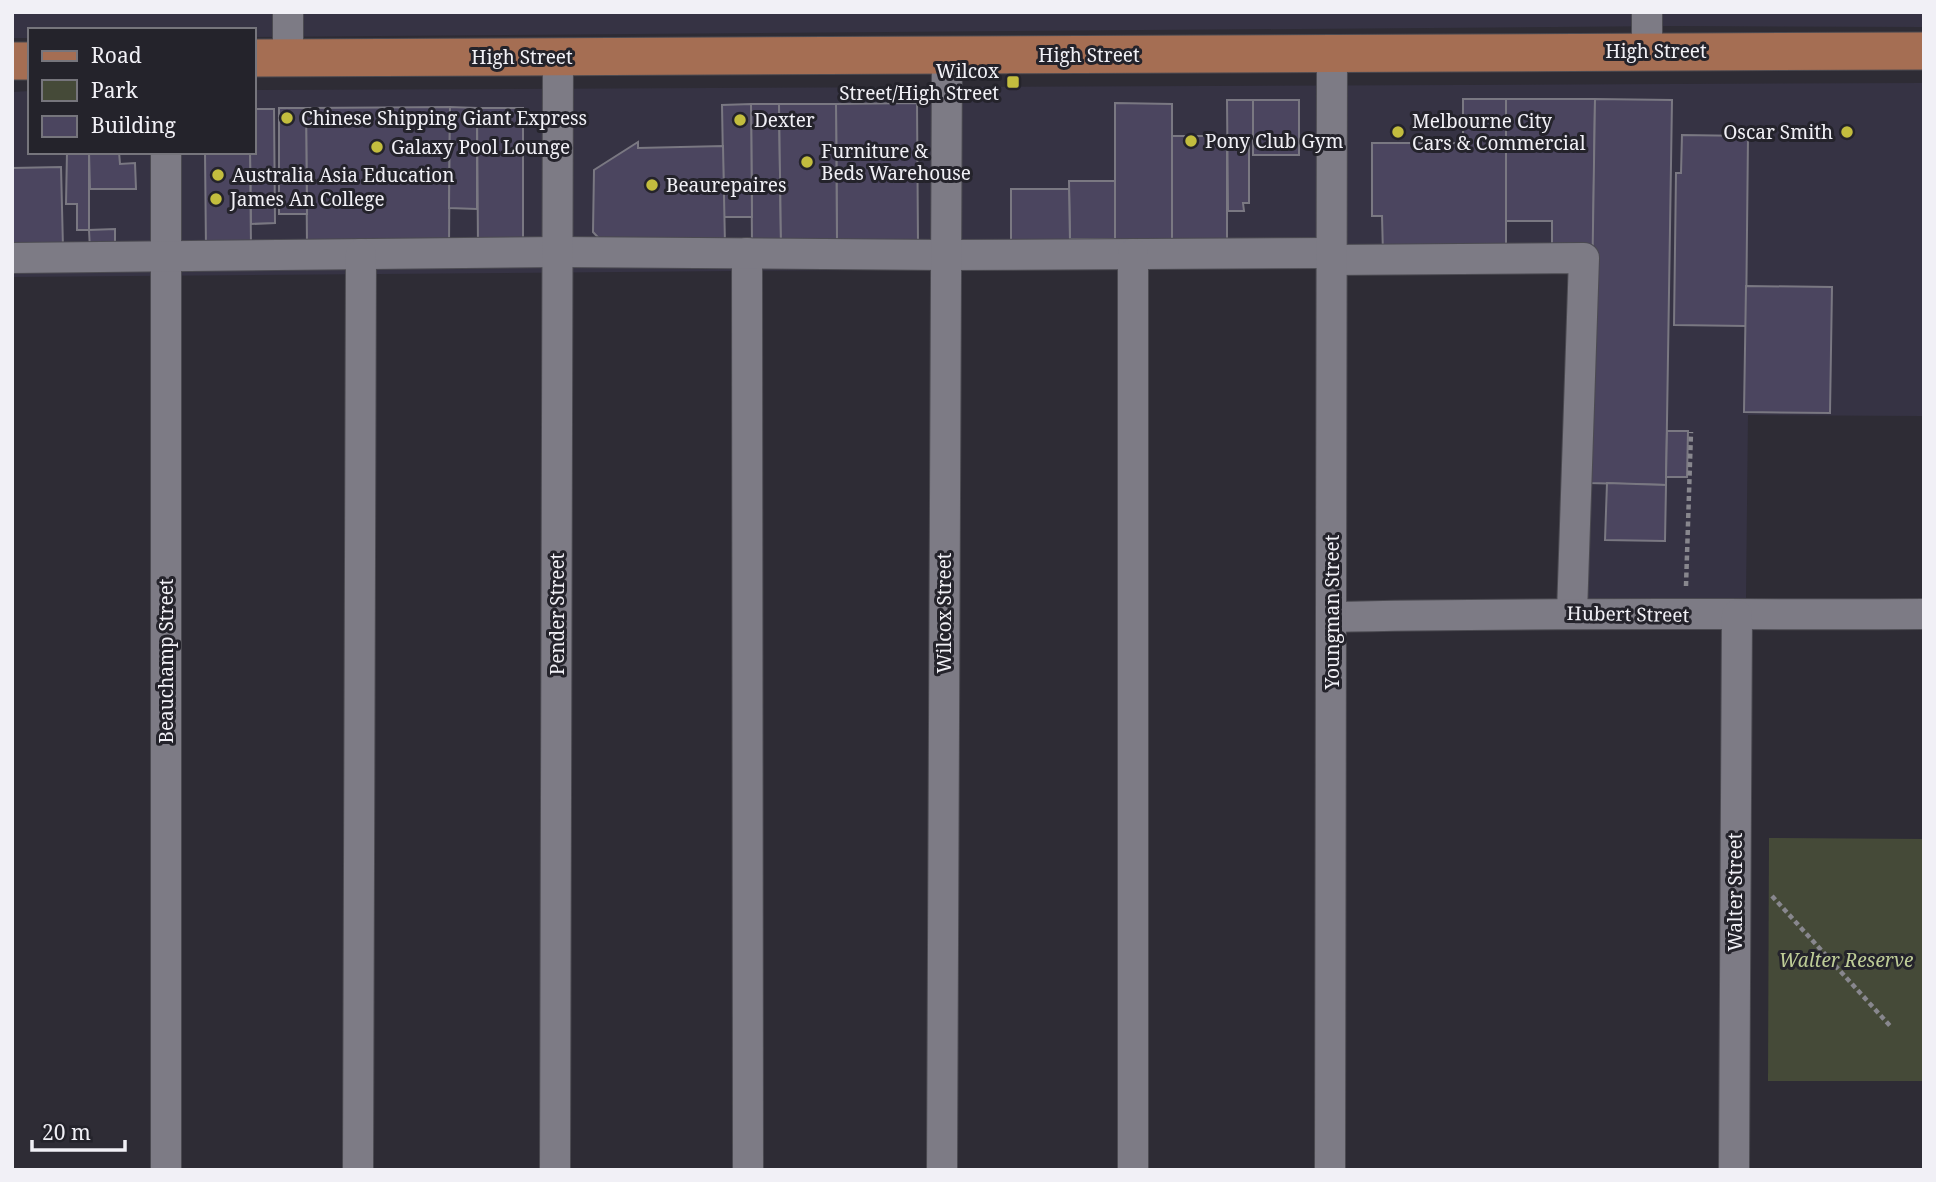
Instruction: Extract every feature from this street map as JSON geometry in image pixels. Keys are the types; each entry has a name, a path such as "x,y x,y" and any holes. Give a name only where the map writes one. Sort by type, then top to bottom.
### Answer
{"main road":[{"name":"High Street","path":"271,58 1924,51"}],"street":[{"path":"271,58 288,12"},
{"path":"1647,12 1647,51"},
{"name":"Youngman Street","path":"1330,1170 1332,53"},
{"name":"Wilcox Street","path":"942,1170 947,56"},
{"name":"Pender Street","path":"555,1170 558,57"},
{"name":"Beauchamp Street","path":"166,154 166,1170"},
{"path":"12,258 558,252 1584,258 1572,613"},
{"path":"747,253 748,1170"},
{"path":"358,1170 361,254"},
{"path":"1133,254 1133,1170"},
{"name":"Hubert Street","path":"1332,617 1572,613 1924,614"},
{"name":"Walter Street","path":"1734,1170 1737,615"}],"path":[{"path":"1685,615 1691,432"},
{"path":"1772,896 1892,1028"}],"shaded area":[{"path":"12,12 1924,12 1924,27 1674,26 256,37 256,28 28,28 28,38 12,38"},
{"path":"1924,83 1924,416 1748,415 1746,598 1582,604 1588,264 12,277 12,92 28,91 28,154 256,154 256,90"}],"green space":[{"name":"Walter Reserve","path":"1769,838 1924,839 1924,1081 1768,1081"}],"building":[{"path":"1463,99 1506,99 1506,255 1383,254 1382,216 1372,216 1372,143 1463,143"},
{"path":"1506,99 1595,99 1593,250 1552,250 1552,221 1506,221"},
{"path":"1595,99 1672,100 1666,485 1589,483"},
{"path":"1227,100 1253,100 1254,139 1249,139 1249,203 1243,203 1244,211 1228,211"},
{"path":"1253,100 1299,100 1299,155 1253,155"},
{"path":"917,103 918,244 837,244 836,104"},
{"path":"1115,103 1172,104 1172,241 1115,242"},
{"path":"751,104 779,104 781,244 752,244"},
{"path":"751,104 752,217 724,217 722,105"},
{"path":"779,104 836,104 837,244 781,244"},
{"path":"450,107 449,247 307,248 306,108"},
{"path":"450,107 477,108 477,209 449,208"},
{"path":"279,108 306,108 307,214 279,214"},
{"path":"477,108 523,108 523,246 478,247"},
{"path":"256,109 274,109 275,223 251,224 250,154 256,154"},
{"path":"1682,135 1748,136 1746,326 1674,325 1676,173 1681,173"},
{"path":"1172,136 1227,136 1227,241 1172,241"},
{"path":"638,142 638,148 723,146 725,245 607,247 593,232 594,170"},
{"path":"67,154 89,154 89,230 77,230 77,204 66,204"},
{"path":"89,154 119,154 120,164 135,163 136,189 90,189"},
{"path":"205,154 250,154 251,248 206,249"},
{"path":"61,167 63,248 12,249 12,168"},
{"path":"1069,181 1115,181 1115,239 1070,239"},
{"path":"1011,189 1069,189 1070,242 1011,242"},
{"path":"115,229 115,249 90,250 89,230"},
{"path":"1746,286 1832,287 1830,413 1744,412"},
{"path":"1667,431 1688,431 1687,477 1666,477"},
{"path":"1607,483 1666,485 1665,541 1605,540"}],"place":[{"name":"Wilcox Street/High Street","path":"1013,82"},
{"name":"Chinese Shipping Giant Express","path":"287,118"},
{"name":"Dexter","path":"740,120"},
{"name":"Melbourne City Cars & Commercial","path":"1398,132"},
{"name":"Oscar Smith","path":"1847,132"},
{"name":"Pony Club Gym","path":"1191,141"},
{"name":"Galaxy Pool Lounge","path":"377,147"},
{"name":"Furniture & Beds Warehouse","path":"807,162"},
{"name":"Australia Asia Education","path":"218,175"},
{"name":"Beaurepaires","path":"652,185"},
{"name":"James An College","path":"216,199"}]}
